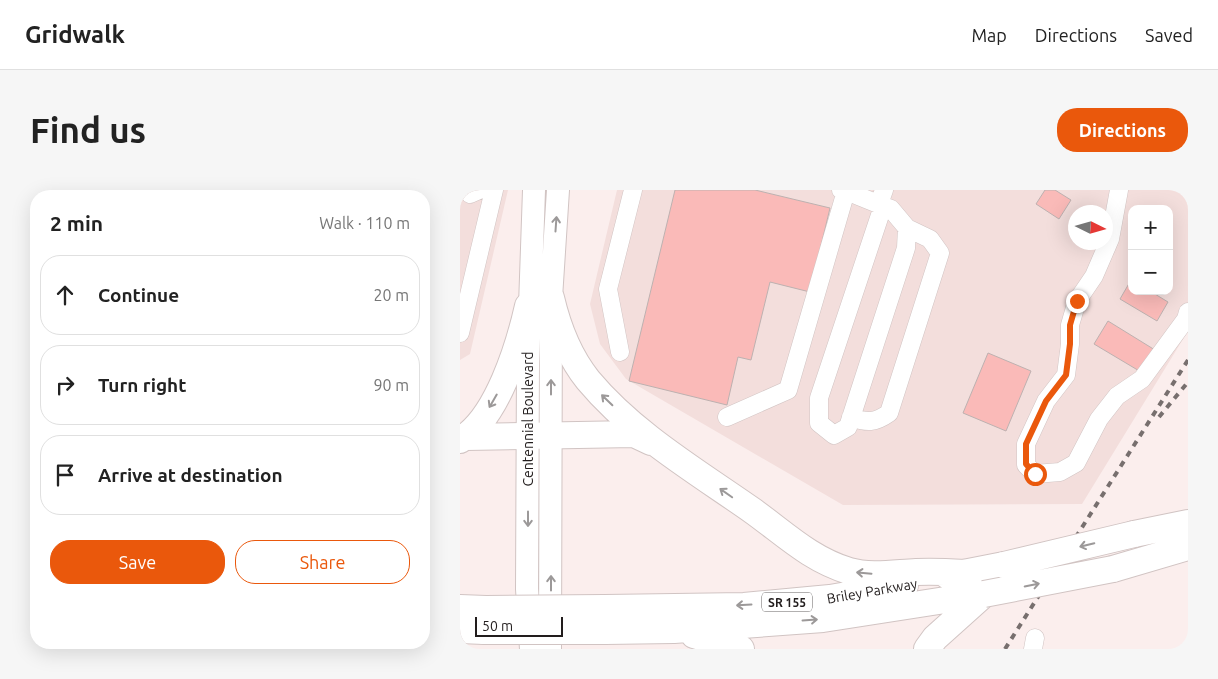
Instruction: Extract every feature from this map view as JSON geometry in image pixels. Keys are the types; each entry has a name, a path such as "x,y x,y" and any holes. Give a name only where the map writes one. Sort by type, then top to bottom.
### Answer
{"highway":[{"path":"463,439 492,403 540,302"},
{"path":"540,302 558,328 570,354 588,380 656,444 755,513 799,548 824,562 852,572 885,575 917,572 966,573"},
{"path":"463,439 634,434 656,444"},
{"name":"Briley Parkway","path":"460,608 476,623 605,619 830,598 966,573 1134,534 1188,524"},
{"name":"Briley Parkway","path":"605,619 674,630 823,620 984,594 1113,569 1188,547"},
{"path":"927,649 935,638 984,594"},
{"path":"674,630 740,649"}],"main road":[{"name":"Centennial Boulevard","path":"534,190 540,302 539,436 550,649"},
{"name":"Centennial Boulevard","path":"540,302 558,190"},
{"name":"Centennial Boulevard","path":"531,649 527,590 539,436"}],"street":[{"path":"468,190 470,194 479,190"},
{"path":"460,333 463,312 494,190"},
{"path":"620,352 608,289 633,190"},
{"path":"1119,190 1110,239 1094,276 1077,301 1070,325 1070,344 1066,375 1046,401 1026,444 1026,464 1035,474 1060,472 1076,463 1099,419 1117,396 1142,378 1186,319 1188,312"},
{"path":"727,417 788,390 844,191 882,200 907,228 930,239 940,253 889,413 880,420 866,423 851,417"},
{"path":"882,200 818,398 819,423 834,435 848,427 906,248 907,228"}],"shaded area":[{"path":"460,190 508,190 470,354 460,360"},
{"path":"617,190 1188,190 1188,331 1082,504 843,505 626,379 600,344 590,304"}],"building":[{"path":"675,190 755,190 830,208 810,292 770,282 751,360 738,357 727,405 629,381"},
{"path":"1045,190 1055,190 1071,200 1059,219 1036,204"},
{"path":"1128,285 1128,295 1157,295 1168,302 1157,321 1120,299"},
{"path":"1108,321 1155,350 1141,372 1094,344"},
{"path":"988,353 1031,371 1006,431 963,413"}],"railway":[{"path":"1005,649 1188,360"},
{"path":"1159,417 1188,382"}],"route":[{"path":"1035,474 1026,464 1026,444 1046,401 1066,375 1070,344 1070,325 1077,301"}]}
